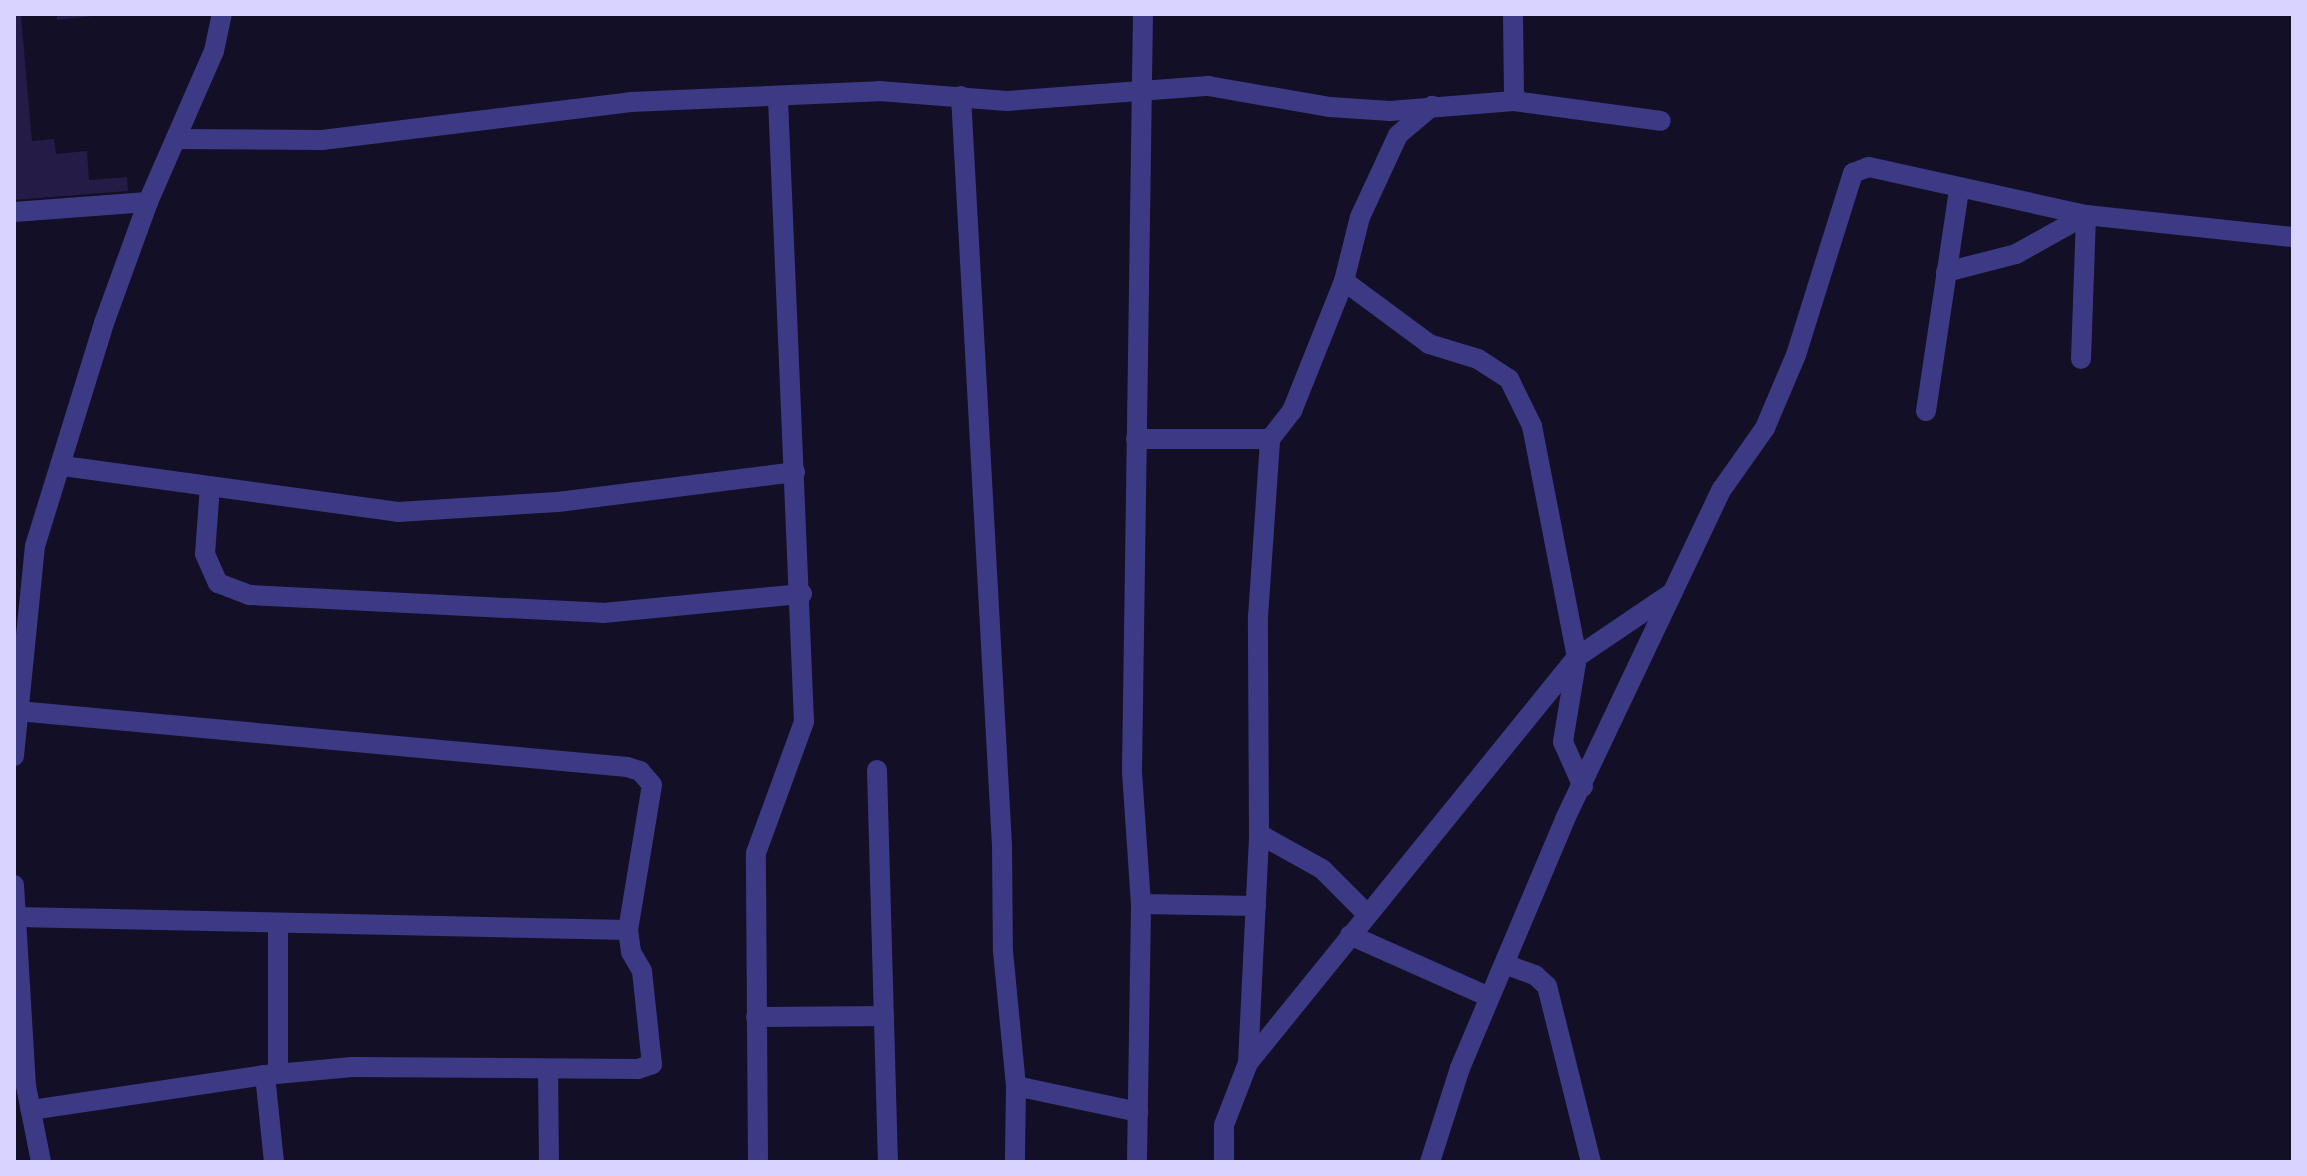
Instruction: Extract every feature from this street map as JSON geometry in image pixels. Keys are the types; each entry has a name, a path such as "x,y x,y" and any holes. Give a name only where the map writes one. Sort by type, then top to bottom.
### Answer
{"street":[{"path":"14,756 35,546 63,466 104,323 148,202 214,51 222,14"},
{"path":"1137,1162 1141,904 1132,771 1143,14"},
{"path":"1513,14 1514,101"},
{"path":"176,139 322,140 631,102 778,98 879,91 1007,101 1144,94 1208,86 1330,107 1390,111 1514,101 1661,121"},
{"path":"961,96 1002,846 1003,951 1016,1086 1015,1162"},
{"path":"758,1162 756,853 804,722 802,594 778,98"},
{"path":"1248,1063 1259,834 1258,617 1270,439 1292,411 1344,281 1360,217 1398,135 1432,106"},
{"path":"1430,1162 1489,997 1507,965 1583,787 1722,489 1765,428 1790,370 1853,173 1869,167 2086,215 2293,237"},
{"path":"1926,411 1959,189"},
{"path":"14,212 148,202"},
{"path":"1946,272 2016,254 2086,215"},
{"path":"2081,359 2086,215"},
{"path":"1344,281 1429,344 1478,359 1509,379 1532,426 1577,657 1563,742 1583,787"},
{"path":"1136,439 1270,439"},
{"path":"63,466 398,512 558,502 795,472"},
{"path":"210,486 205,554 218,583 250,595 603,613 802,594"},
{"path":"1224,1162 1224,1125 1248,1063 1366,913 1577,657 1673,592"},
{"path":"18,711 331,737 640,771 652,785 628,930 631,952 642,971 652,1064 638,1069 352,1067 272,1074 31,1110"},
{"path":"877,770 888,1162"},
{"path":"1259,834 1322,869 1366,913"},
{"path":"14,885 31,1110 41,1162"},
{"path":"1141,904 1256,906"},
{"path":"16,917 628,930"},
{"path":"274,1162 272,1074 278,923"},
{"path":"1350,935 1489,997"},
{"path":"1507,965 1535,975 1547,986 1591,1162"},
{"path":"756,1017 884,1016"},
{"path":"548,1069 549,1162"},
{"path":"1016,1086 1138,1112"}],"building":[{"path":"57,14 92,14 93,16 57,20"},
{"path":"14,16 21,16 32,141 54,139 56,154 87,151 89,180 127,177 128,191 14,200"}]}
